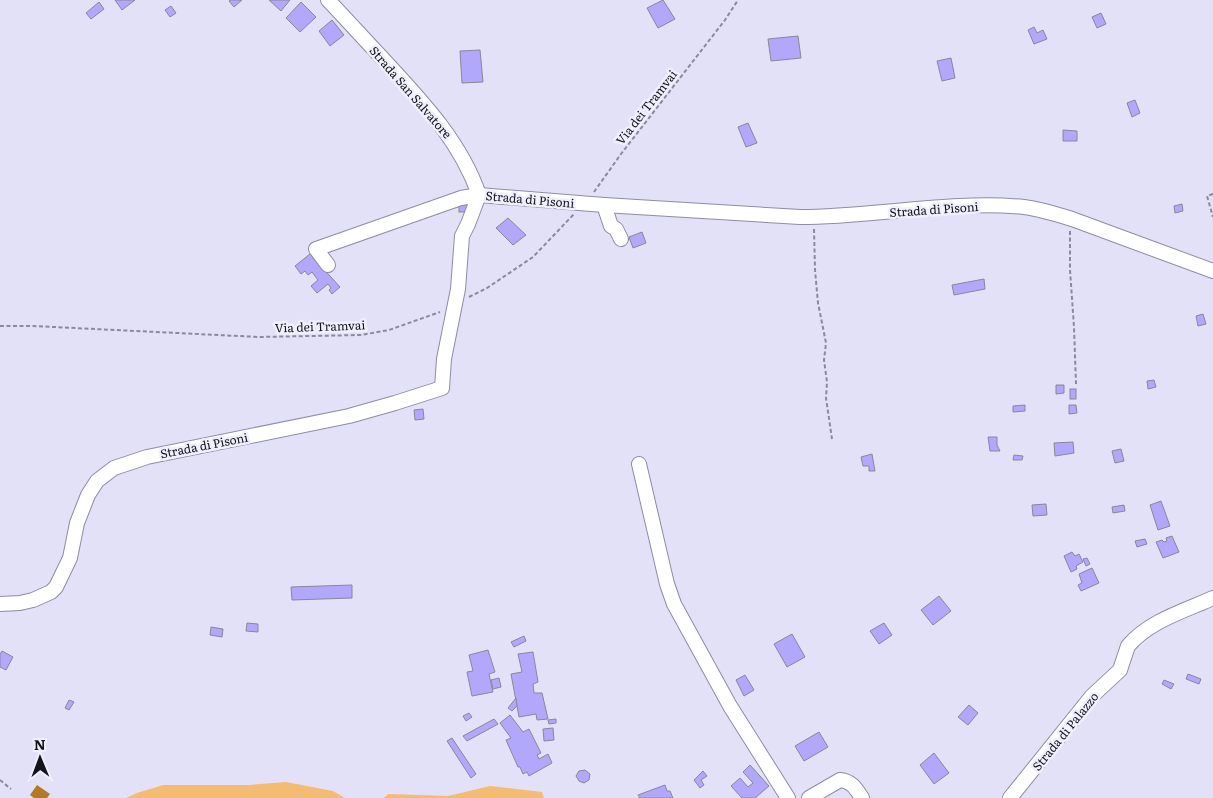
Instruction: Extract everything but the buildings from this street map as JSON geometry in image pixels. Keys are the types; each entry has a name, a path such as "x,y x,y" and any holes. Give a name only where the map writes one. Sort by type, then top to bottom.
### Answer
{"street":[{"name":"Strada San Salvatore","path":"328,0 408,86 439,123 465,162 479,194"},
{"name":"Strada di Pisoni","path":"0,604 33,600 48,594 56,587 67,566 76,523 88,495 97,481 114,468 132,460 349,416 442,388 444,359 458,288 462,236 479,194 604,205 812,217 962,207 996,206 1040,210 1072,219 1213,271"},
{"path":"328,265 316,249 461,198 479,194"},
{"path":"604,205 611,226 616,229 621,239"},
{"path":"639,464 668,584 677,610 730,706 788,798"},
{"name":"Strada di Palazzo","path":"1010,798 1092,696 1120,670 1128,646 1135,639 1156,624 1213,598"},
{"path":"809,798 840,780 853,785 862,798"}],"path":[{"name":"Via dei Tramvai","path":"0,326 43,326 259,337 362,335 390,330 454,307 487,288 533,257 586,203 626,146 725,20 738,0"},
{"path":"1213,194 1207,196 1213,217"},
{"path":"812,217 818,303 826,343 824,360 827,382 826,398 832,439"},
{"path":"1072,219 1069,241 1076,384"},
{"path":"0,780 11,789"}],"shaded area":[{"path":"286,782 333,791 345,798 126,798 163,785 249,785"},
{"path":"37,785 50,794 47,798 34,798 30,795"},
{"path":"490,786 542,792 544,798 384,798 388,794 448,796"}]}
